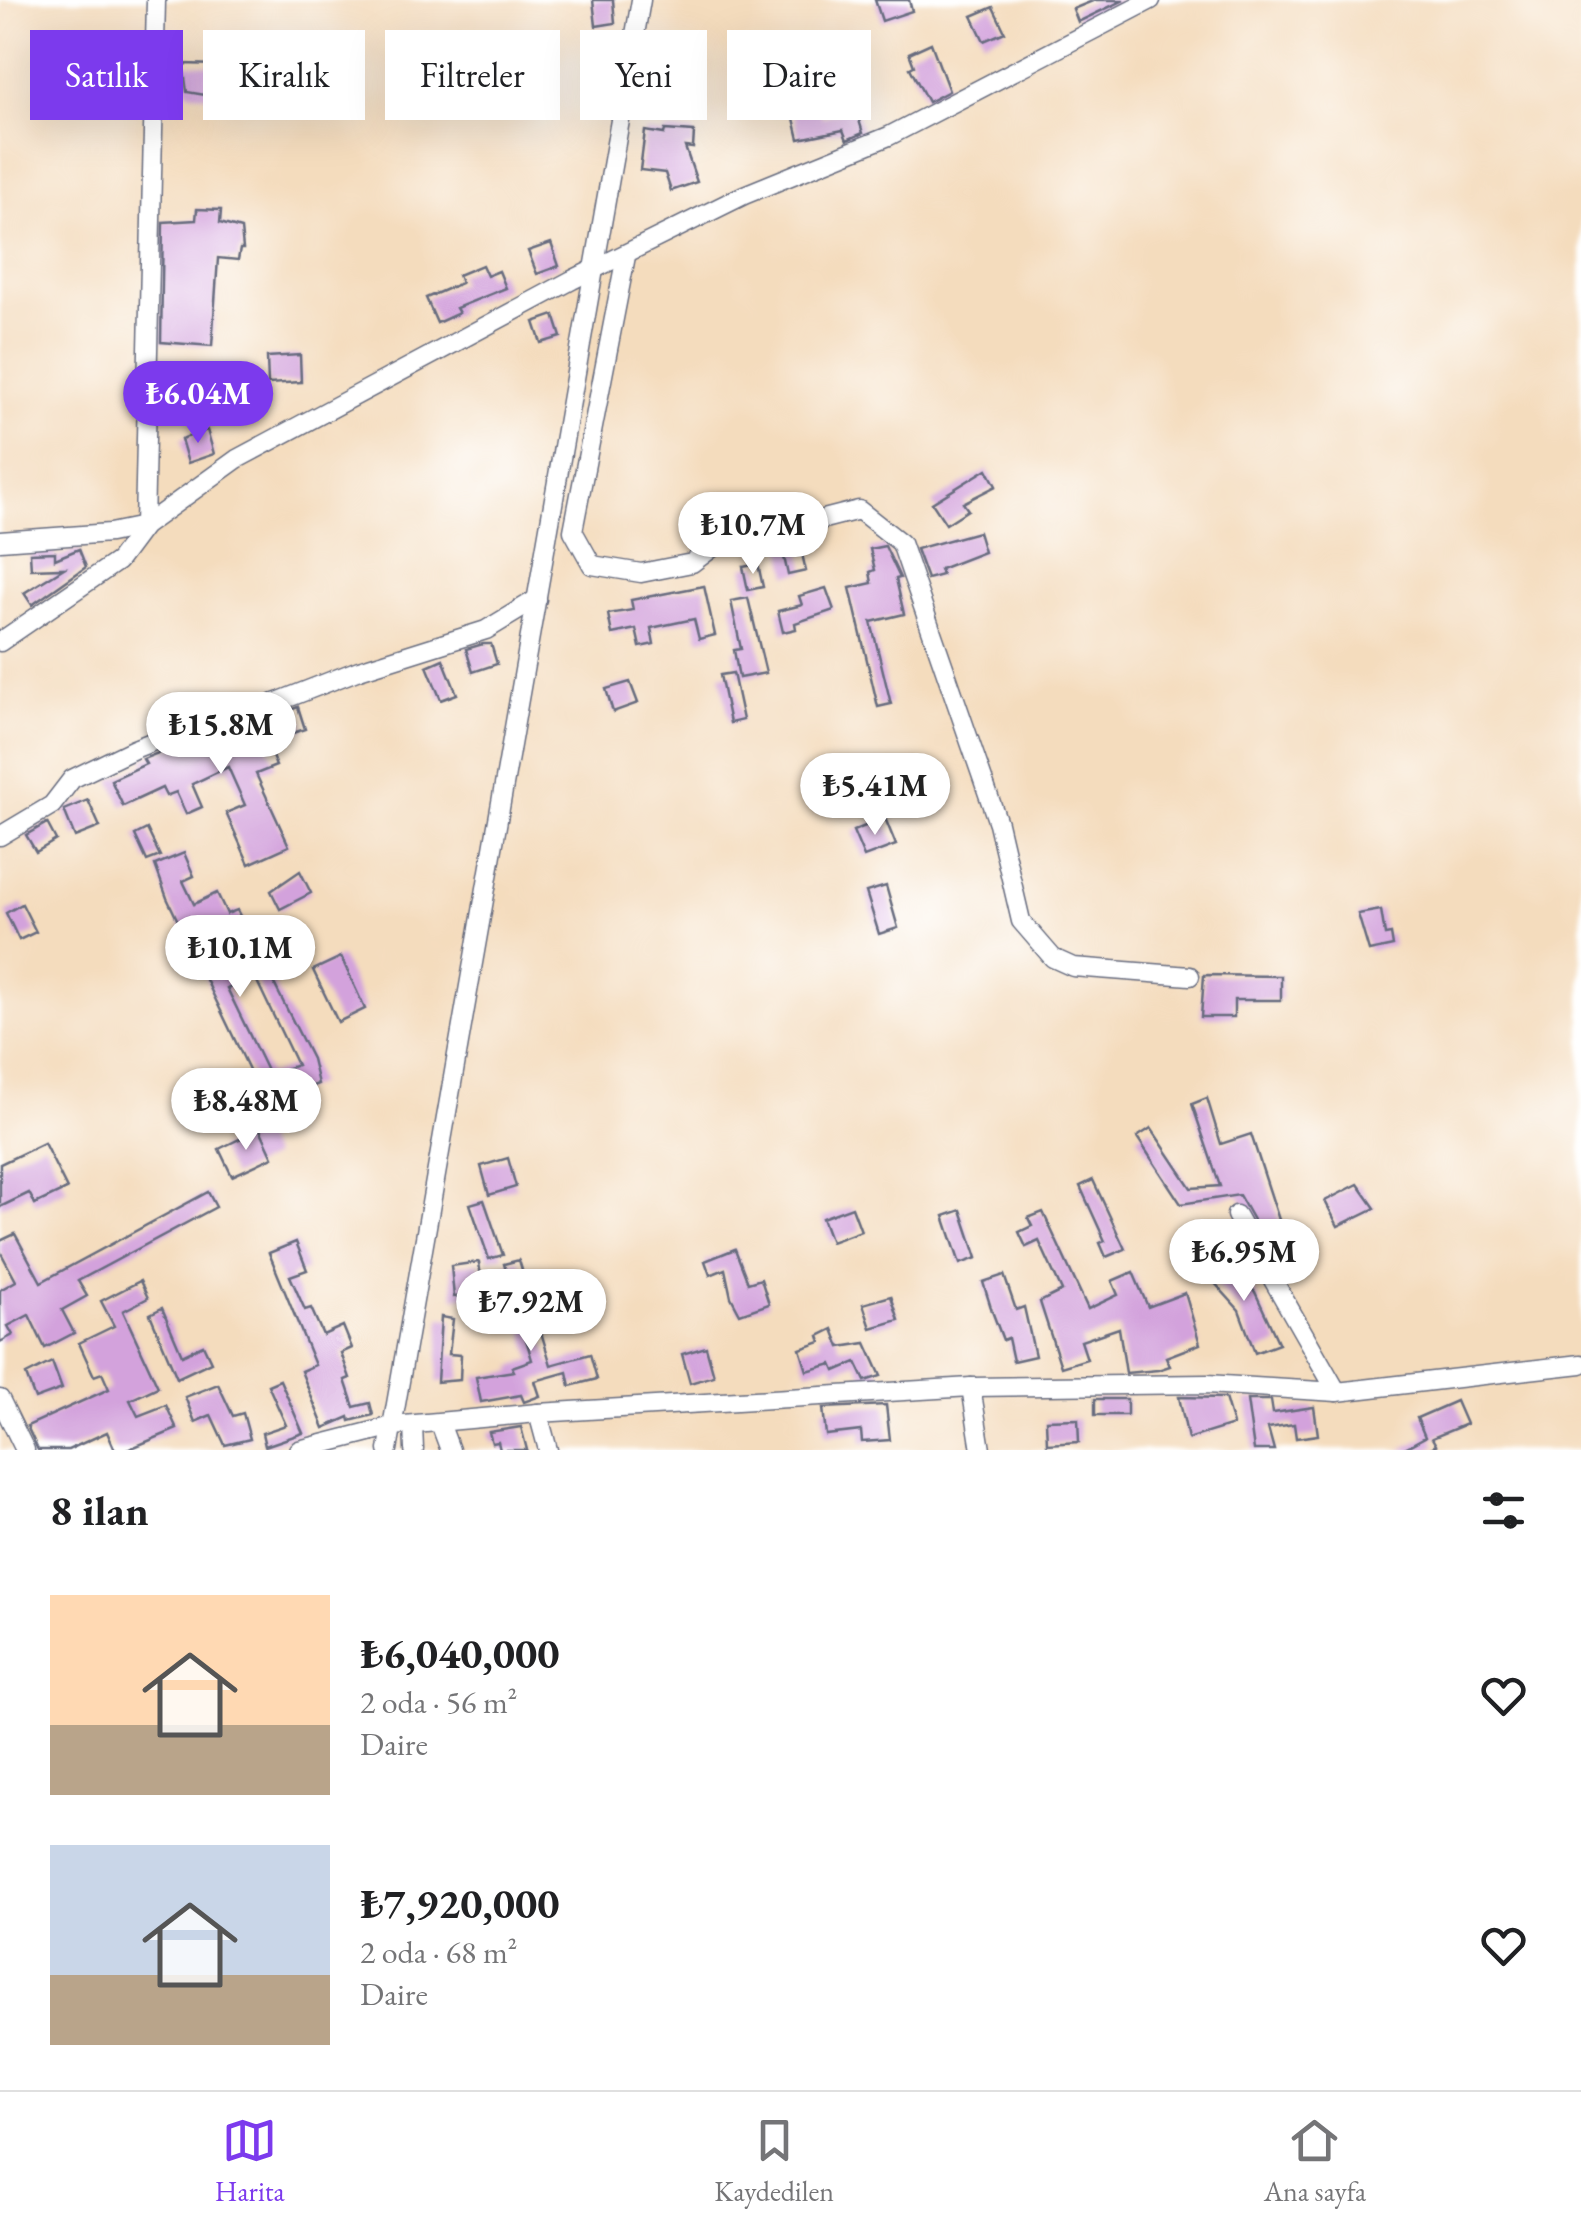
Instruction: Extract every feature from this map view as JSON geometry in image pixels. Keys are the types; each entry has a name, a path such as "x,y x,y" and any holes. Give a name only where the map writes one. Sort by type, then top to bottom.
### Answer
{"street":[{"path":"151,521 156,0"},
{"path":"388,1450 641,0"},
{"path":"0,642 118,561 151,521 238,460 595,270 744,195 889,136 1151,0"},
{"path":"626,256 573,531 592,565 641,573 692,563 733,532 859,510 901,543 998,823 1021,921 1053,958 1073,967 1190,976"},
{"path":"0,541 110,533 151,521"},
{"path":"0,836 52,805 72,779 134,749 226,712 267,706 358,670 486,630 537,599"},
{"path":"1236,1215 1337,1392"},
{"path":"300,1450 392,1426 538,1412 971,1387 1206,1384 1337,1392 1581,1364"},
{"path":"971,1387 981,1450"},
{"path":"0,1399 25,1450"},
{"path":"538,1412 548,1450"},
{"path":"440,1423 450,1450"},
{"path":"414,1424 414,1450"}],"building":[{"path":"593,0 613,0 615,23 596,26"},
{"path":"875,0 909,0 912,11 882,21"},
{"path":"1095,0 1124,0 1078,22 1073,9"},
{"path":"993,7 1005,32 984,41 972,16"},
{"path":"931,43 949,91 928,102 910,68 914,66 909,53"},
{"path":"183,64 203,65 203,95 187,92"},
{"path":"794,120 859,120 863,133 847,140 843,130 799,139"},
{"path":"665,130 694,132 693,148 685,147 697,182 671,191 665,173 640,170 645,131 664,134"},
{"path":"197,209 221,210 220,223 241,229 243,249 238,260 218,258 212,346 161,342 163,222 196,220"},
{"path":"551,243 559,266 537,274 528,251"},
{"path":"482,265 487,276 499,271 506,288 456,308 459,313 437,323 426,298 461,283 458,275"},
{"path":"554,315 561,337 541,343 534,322"},
{"path":"300,355 301,382 268,384 267,357"},
{"path":"207,430 214,454 188,463 181,439"},
{"path":"987,469 996,486 963,503 968,510 946,524 932,503"},
{"path":"978,532 984,552 940,569 942,575 927,579 916,549"},
{"path":"798,537 806,571 788,575 780,539"},
{"path":"885,546 900,578 896,579 904,614 871,622 891,704 878,707 850,588 872,583 870,572 875,570 870,549"},
{"path":"79,549 86,567 32,605 24,593 64,568 31,569 30,553 55,552 55,559"},
{"path":"758,564 763,587 748,590 743,567"},
{"path":"704,586 715,635 699,639 694,619 651,628 654,644 640,647 636,629 612,634 608,614 633,610 631,600"},
{"path":"826,588 834,610 795,623 796,629 783,632 778,611 802,605 799,596"},
{"path":"748,598 766,673 739,678 734,650 741,649 731,601"},
{"path":"491,644 497,664 473,672 466,649"},
{"path":"443,659 457,694 441,700 427,666"},
{"path":"733,673 743,720 730,723 720,675"},
{"path":"630,682 638,703 613,712 606,689"},
{"path":"298,707 305,729 266,742 276,766 256,774 289,846 249,864 226,813 245,805 228,767 192,784 202,807 186,814 176,792 166,796 162,788 123,806 111,780 146,764 143,759 230,724 238,730"},
{"path":"88,800 100,827 75,837 64,810"},
{"path":"885,818 896,845 864,857 853,831"},
{"path":"47,823 56,840 36,852 26,835"},
{"path":"147,829 160,856 147,861 135,835"},
{"path":"184,853 194,876 183,881 194,904 217,893 227,914 237,910 312,1059 318,1084 205,1127 196,1102 254,1080 155,865","holes":["254,975 297,1065 269,1075 227,988"]},
{"path":"300,871 311,893 280,909 271,891"},
{"path":"886,886 898,928 879,934 866,892"},
{"path":"22,904 36,932 19,940 6,913"},
{"path":"1381,910 1385,935 1391,934 1393,946 1369,951 1358,914"},
{"path":"341,957 365,1009 338,1022 313,970"},
{"path":"1204,975 1281,976 1281,1000 1234,1000 1234,1017 1201,1017"},
{"path":"1207,1098 1221,1144 1251,1134 1281,1226 1261,1234 1239,1195 1181,1204 1137,1137 1151,1128 1191,1188 1220,1186 1192,1104"},
{"path":"260,1129 273,1157 232,1176 219,1149"},
{"path":"44,1143 67,1189 35,1204 29,1193 0,1207 0,1164"},
{"path":"508,1158 516,1187 489,1195 481,1166"},
{"path":"1093,1180 1125,1249 1106,1257 1100,1243 1105,1241 1080,1186"},
{"path":"1358,1184 1375,1208 1338,1226 1325,1201"},
{"path":"208,1192 216,1207 78,1281 87,1296 62,1310 74,1333 45,1348 29,1315 8,1326 13,1335 0,1342 0,1290 16,1281 0,1251 0,1241 15,1234 41,1282"},
{"path":"484,1200 503,1255 489,1259 470,1204"},
{"path":"852,1207 861,1231 831,1242 822,1218"},
{"path":"961,1210 977,1258 960,1264 944,1216"},
{"path":"1043,1212 1088,1309 1118,1295 1112,1281 1133,1272 1148,1307 1185,1293 1200,1344 1166,1357 1170,1366 1126,1373 1119,1328 1081,1341 1087,1359 1061,1367 1040,1302 1062,1291 1039,1241 1026,1247 1019,1232 1032,1226 1028,1218"},
{"path":"296,1242 307,1270 290,1276 305,1310 311,1308 323,1335 343,1326 352,1348 341,1353 354,1407 370,1403 373,1415 350,1421 349,1417 324,1428 301,1371 315,1365 269,1253"},
{"path":"735,1249 748,1283 761,1279 769,1304 740,1314 731,1297 725,1269 710,1275 705,1261"},
{"path":"1221,1255 1255,1292 1279,1344 1255,1353 1239,1310 1204,1271"},
{"path":"519,1260 551,1365 590,1354 597,1379 570,1386 567,1372 535,1381 540,1396 524,1402 521,1395 481,1402 476,1377 514,1371 512,1367 532,1360 504,1264"},
{"path":"479,1262 483,1294 454,1297 451,1266"},
{"path":"1004,1275 1016,1310 1024,1307 1035,1356 1013,1361 1008,1338 1003,1340 983,1282"},
{"path":"140,1281 148,1298 123,1311 158,1387 130,1400 138,1416 166,1405 177,1429 127,1450 115,1450 107,1432 68,1450 38,1450 27,1426 109,1389 102,1373 94,1376 79,1343 114,1326 101,1301"},
{"path":"891,1296 899,1320 871,1328 863,1304"},
{"path":"162,1308 182,1355 203,1345 211,1362 177,1378 150,1314"},
{"path":"441,1317 453,1319 449,1354 461,1355 460,1380 437,1382"},
{"path":"833,1329 840,1347 866,1343 881,1376 865,1381 856,1362 835,1371 832,1364 807,1371 800,1349 821,1342 819,1336"},
{"path":"706,1347 714,1376 690,1383 682,1354"},
{"path":"52,1362 62,1389 35,1399 26,1375"},
{"path":"280,1380 303,1433 265,1446 262,1433 286,1425 268,1385"},
{"path":"218,1384 233,1416 243,1413 250,1439 225,1445 211,1415 195,1422 185,1397"},
{"path":"1179,1397 1225,1398 1233,1425 1188,1439"},
{"path":"1095,1399 1127,1399 1127,1415 1095,1415"},
{"path":"1247,1400 1271,1400 1273,1413 1314,1407 1318,1435 1296,1438 1294,1424 1268,1428 1274,1450 1254,1450"},
{"path":"1456,1401 1466,1424 1432,1438 1436,1445 1427,1450 1401,1450 1425,1437 1417,1418"},
{"path":"886,1405 890,1440 862,1442 861,1431 826,1435 823,1408"},
{"path":"1078,1419 1079,1442 1047,1444 1046,1420"},
{"path":"521,1427 527,1450 500,1450 498,1442 492,1443 489,1432"}]}
